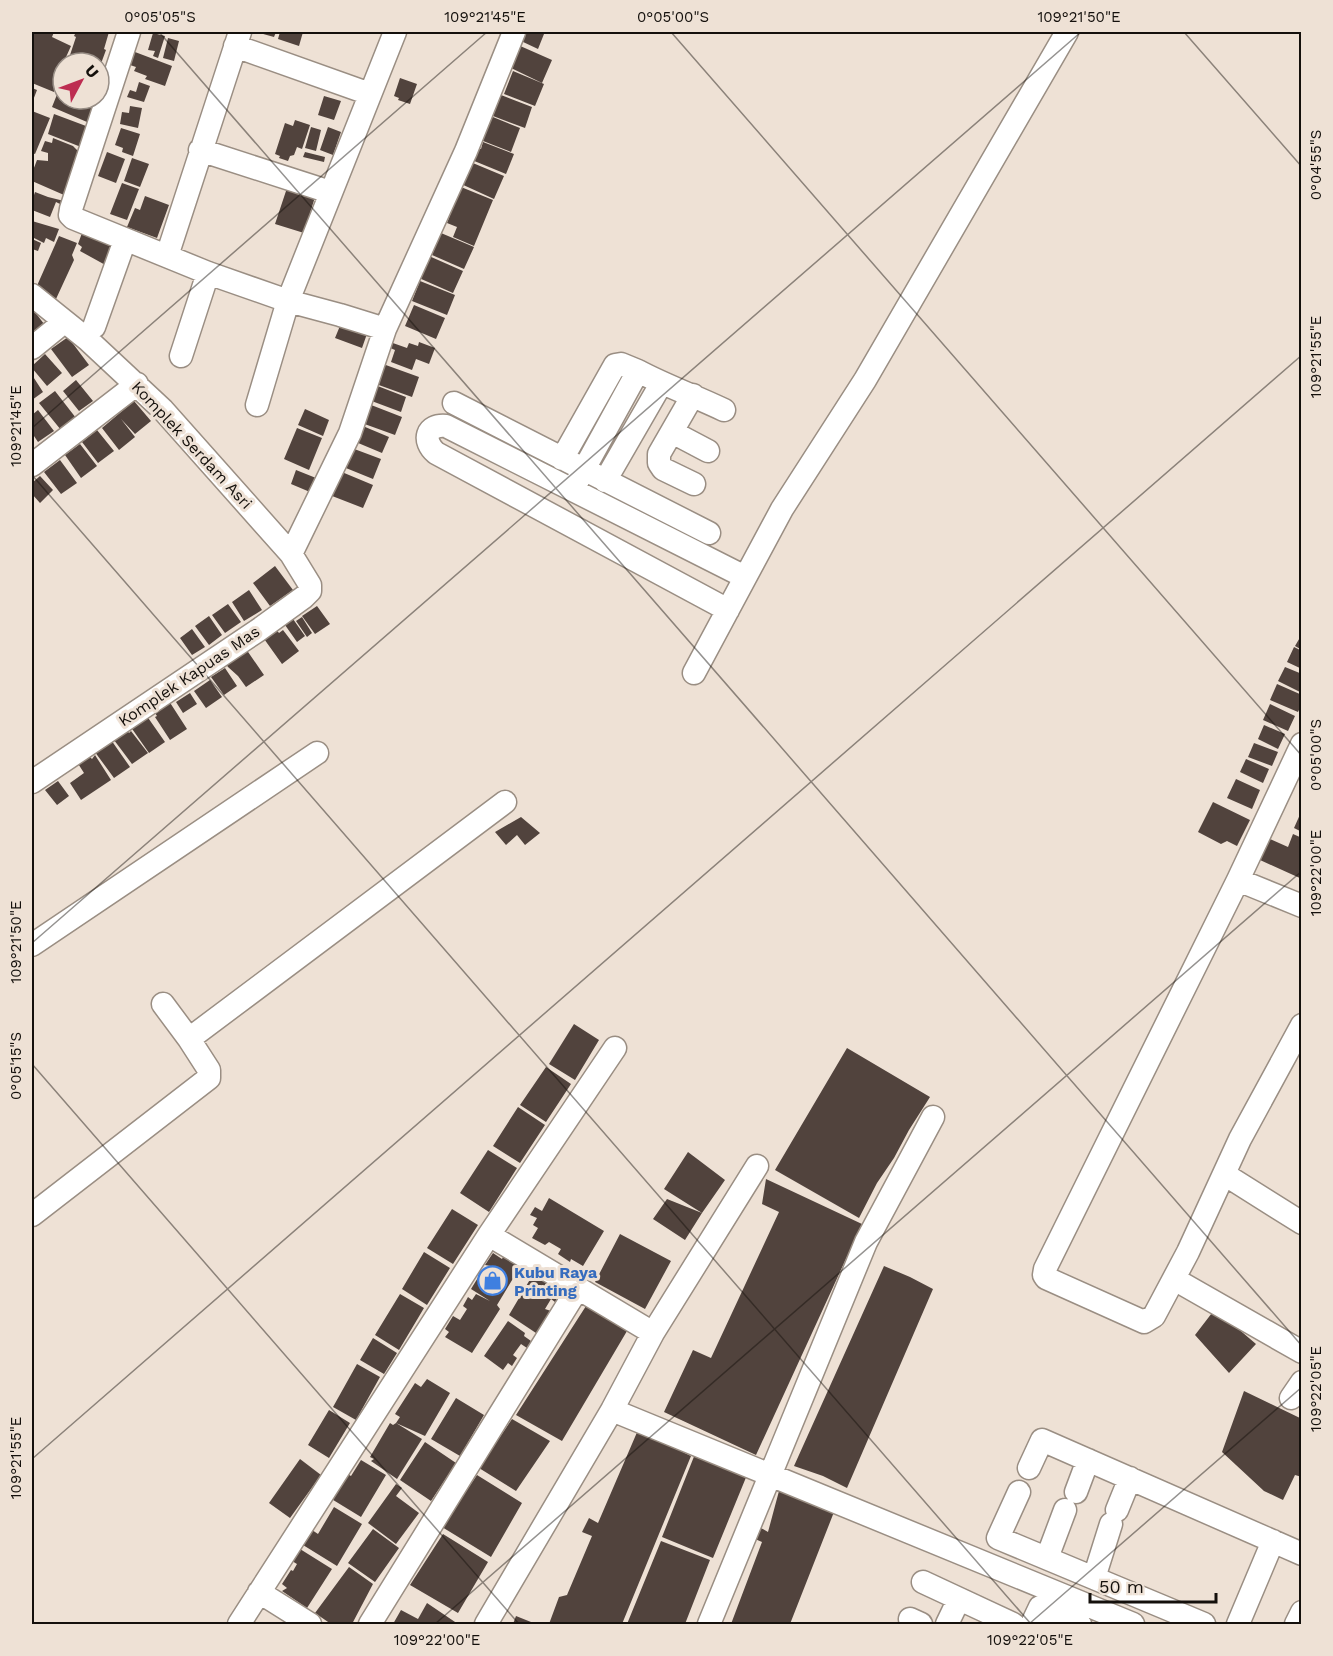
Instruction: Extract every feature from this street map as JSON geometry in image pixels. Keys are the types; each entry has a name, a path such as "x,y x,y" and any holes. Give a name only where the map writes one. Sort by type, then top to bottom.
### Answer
{"street":[{"path":"129,32 70,212 73,218 208,273 288,301 385,329"},
{"path":"257,405 288,301 395,32"},
{"path":"291,554 350,433 385,329 466,151 514,32"},
{"path":"694,673 782,509 865,380 1067,32"},
{"path":"167,256 237,39 370,94"},
{"path":"200,150 330,192"},
{"path":"94,327 125,240"},
{"path":"181,356 208,273"},
{"name":"Komplek Serdam Asri","path":"32,296 88,340 137,384 163,410 291,554"},
{"path":"32,348 64,322"},
{"path":"562,459 615,365 621,364 638,371 661,384 693,395 724,410"},
{"path":"557,518 638,371"},
{"path":"32,465 137,384"},
{"path":"605,481 661,384"},
{"path":"693,395 659,454 659,463 663,469 694,484"},
{"path":"454,403 709,533"},
{"path":"728,610 436,453 430,448 427,440 428,433 434,428 446,426 745,577"},
{"path":"672,432 708,451"},
{"name":"Komplek Kapuas Mas","path":"32,782 304,597 310,591 310,585 291,554"},
{"path":"1302,744 1238,880 1044,1275 1046,1278 1144,1322 1154,1316 1174,1280 1261,1100 1296,1051 1302,1025"},
{"path":"32,945 317,753"},
{"path":"189,1039 506,802"},
{"path":"1238,880 1302,906"},
{"path":"32,1215 209,1078 209,1070 163,1004"},
{"path":"239,1624 489,1235 615,1048"},
{"path":"709,1624 866,1242 933,1117"},
{"path":"486,1624 612,1410 653,1333 758,1166"},
{"path":"1224,1174 1302,1223"},
{"path":"489,1235 653,1333"},
{"path":"1174,1280 1302,1352"},
{"path":"370,1624 578,1288"},
{"path":"612,1410 1134,1624"},
{"path":"1029,1468 1042,1440 1302,1554"},
{"path":"1047,1558 1088,1460"},
{"path":"1094,1578 1114,1517 1130,1478"},
{"path":"1019,1492 998,1538 1204,1624"},
{"path":"1238,1624 1273,1541"},
{"path":"923,1582 999,1622"},
{"path":"259,1592 310,1624"},
{"path":"947,1624 959,1599"},
{"path":"1032,1624 1040,1607 1080,1624"},
{"path":"1296,1624 1302,1612"}],"building":[{"path":"32,32 54,32 52,37 71,46 69,51 51,51 51,91 32,83"},
{"path":"76,32 109,32 104,49 106,51 71,51 76,37 74,36"},
{"path":"256,32 276,32 274,37"},
{"path":"280,32 303,32 299,46 278,39"},
{"path":"525,32 544,34 538,49 521,41"},
{"path":"153,33 165,36 158,58 153,56 155,51 148,50"},
{"path":"168,38 179,41 174,61 163,58"},
{"path":"518,45 552,60 542,83 509,67"},
{"path":"135,52 172,66 165,86 145,79 147,76 134,71 136,67 130,65"},
{"path":"513,71 544,84 535,106 504,94"},
{"path":"400,78 417,84 410,104 394,96"},
{"path":"139,82 150,86 144,102 127,97 130,90 136,92"},
{"path":"32,88 37,90 32,103"},
{"path":"501,95 532,107 525,128 493,116"},
{"path":"324,96 341,101 334,120 318,115"},
{"path":"130,106 142,108 138,128 120,124 122,112 129,113"},
{"path":"32,111 50,118 35,154 32,153"},
{"path":"61,111 92,111 87,122"},
{"path":"54,114 86,126 81,147 48,134"},
{"path":"488,115 520,128 511,152 478,139"},
{"path":"295,120 310,125 302,149 297,147 294,155 290,156 288,161 275,154 285,123 293,126"},
{"path":"311,127 321,130 316,151 305,148"},
{"path":"328,127 341,132 333,155 320,150"},
{"path":"121,128 140,134 133,156 122,152 123,148 115,145"},
{"path":"53,138 73,146 80,153 64,195 32,181 32,173 37,160 48,161 48,153 41,151 45,141 52,143"},
{"path":"483,142 514,154 506,174 467,158 472,146 481,149"},
{"path":"107,152 125,159 116,183 98,176"},
{"path":"305,152 325,157 324,162 303,157"},
{"path":"132,158 149,164 140,187 124,181"},
{"path":"468,161 504,176 494,199 459,183"},
{"path":"122,183 139,189 127,220 110,214"},
{"path":"461,187 493,200 474,246 453,237 457,227 447,223"},
{"path":"287,188 315,197 304,233 275,224"},
{"path":"35,192 64,201 62,205 56,202 50,217 32,210"},
{"path":"145,196 169,205 157,238 127,227 135,208 140,210"},
{"path":"32,221 59,229 54,242 46,238 44,243 32,237"},
{"path":"82,233 118,244 109,267 80,251 82,247 78,244"},
{"path":"441,233 474,247 464,269 432,255"},
{"path":"59,236 77,243 72,255 74,260 56,299 36,288"},
{"path":"32,239 41,243 38,251 32,249"},
{"path":"429,256 463,271 453,293 419,278"},
{"path":"420,281 455,295 447,315 412,301"},
{"path":"414,305 445,318 436,339 405,326"},
{"path":"32,308 47,328 32,339"},
{"path":"342,321 368,331 362,348 335,338"},
{"path":"68,337 89,365 72,377 51,349"},
{"path":"390,342 407,348 409,343 418,346 419,342 435,348 429,364 416,359 412,370 391,362 395,350 388,347"},
{"path":"45,354 62,373 47,386 32,368"},
{"path":"383,364 419,377 412,397 376,384"},
{"path":"32,375 43,392 32,400"},
{"path":"76,380 93,401 79,411 63,391"},
{"path":"375,385 406,397 401,412 369,400"},
{"path":"55,391 76,418 61,430 39,403"},
{"path":"134,401 151,421 135,434 121,419 135,437 119,450 102,428"},
{"path":"366,403 402,417 395,435 359,422"},
{"path":"305,409 329,420 323,436 298,425"},
{"path":"38,410 54,431 38,442 32,433 32,415"},
{"path":"358,424 389,437 382,453 351,440"},
{"path":"297,428 322,438 309,470 284,459"},
{"path":"97,430 114,451 98,463 82,442"},
{"path":"80,444 97,466 81,478 65,455"},
{"path":"349,447 381,459 373,479 341,466"},
{"path":"60,460 77,483 61,494 44,472"},
{"path":"296,470 316,478 310,492 291,484"},
{"path":"337,470 373,485 363,508 327,494"},
{"path":"40,476 53,490 40,503 32,494 32,483"},
{"path":"275,566 293,590 270,606 253,583"},
{"path":"249,590 262,610 244,621 232,602"},
{"path":"228,604 241,622 225,633 212,615"},
{"path":"317,606 330,624 315,634 302,616"},
{"path":"209,616 222,635 209,645 195,626"},
{"path":"302,617 312,633 307,637 296,621"},
{"path":"293,619 305,636 297,642 285,625"},
{"path":"274,627 279,633 283,630 299,651 282,664 262,636"},
{"path":"192,629 205,647 192,655 180,638"},
{"path":"1302,634 1302,650 1295,646"},
{"path":"1294,647 1302,651 1302,669 1287,662"},
{"path":"246,649 264,675 246,687 223,660"},
{"path":"1285,667 1302,674 1302,693 1278,681"},
{"path":"225,668 237,686 224,695 211,677"},
{"path":"210,680 222,697 206,708 194,691"},
{"path":"1277,684 1302,695 1302,704 1298,712 1270,700"},
{"path":"190,693 197,704 183,713 176,702"},
{"path":"167,698 187,729 170,740 152,709"},
{"path":"1270,704 1295,716 1288,731 1263,720"},
{"path":"144,712 165,742 149,753 128,723"},
{"path":"1264,725 1285,734 1278,749 1258,739"},
{"path":"124,726 129,733 131,731 148,753 132,764 111,736"},
{"path":"109,737 130,767 114,778 92,748"},
{"path":"1254,743 1278,752 1272,766 1248,757"},
{"path":"88,755 92,759 95,755 111,780 81,800 70,783 84,773 77,762"},
{"path":"1246,759 1269,769 1263,783 1240,772"},
{"path":"1236,779 1260,790 1252,809 1227,798"},
{"path":"58,781 69,796 57,805 45,790"},
{"path":"1213,802 1250,820 1237,846 1227,841 1221,844 1198,832"},
{"path":"1302,810 1302,832 1294,828"},
{"path":"521,817 540,833 525,845 517,835 506,845 495,832"},
{"path":"1293,834 1302,838 1302,879 1260,860 1270,839 1288,847"},
{"path":"574,1024 599,1040 575,1080 549,1064"},
{"path":"847,1048 930,1097 877,1183 859,1218 775,1170"},
{"path":"546,1067 571,1084 546,1122 520,1105"},
{"path":"518,1107 545,1125 520,1163 493,1146"},
{"path":"488,1150 517,1168 489,1212 460,1193"},
{"path":"688,1152 725,1180 702,1213 664,1189"},
{"path":"766,1179 862,1224 756,1455 664,1412 693,1350 711,1358 779,1212 762,1204"},
{"path":"549,1198 604,1231 583,1266 571,1259 570,1262 558,1254 561,1249 549,1242 545,1245 532,1238 538,1228 533,1225 537,1218 530,1215 535,1207 542,1211"},
{"path":"667,1199 702,1213 685,1240 653,1219"},
{"path":"452,1209 478,1225 453,1264 427,1248"},
{"path":"620,1234 671,1261 645,1309 595,1282"},
{"path":"506,1251 523,1262 497,1305 500,1309 472,1353 445,1337 449,1332 445,1329 453,1316 460,1320 467,1309 463,1306 468,1297 472,1300 476,1294 490,1301 471,1289 482,1271 487,1273 491,1266 485,1265 493,1253 502,1259"},
{"path":"424,1252 450,1268 427,1305 402,1289"},
{"path":"884,1266 933,1289 847,1488 823,1476 794,1466"},
{"path":"535,1271 564,1288 555,1302 551,1299 545,1309 551,1311 536,1333 509,1315"},
{"path":"400,1294 424,1308 399,1350 375,1335"},
{"path":"586,1306 627,1331 562,1441 516,1415"},
{"path":"1215,1309 1256,1344 1229,1373 1195,1335"},
{"path":"508,1321 525,1333 524,1336 531,1341 527,1348 521,1344 513,1355 517,1358 512,1366 508,1363 503,1370 484,1356"},
{"path":"373,1338 397,1353 384,1374 360,1360"},
{"path":"357,1364 380,1377 356,1420 333,1407"},
{"path":"427,1379 450,1393 425,1436 396,1423 400,1417 395,1414 415,1383 421,1387"},
{"path":"1244,1391 1302,1419 1302,1477 1295,1475 1283,1500 1264,1491 1222,1452"},
{"path":"456,1398 484,1415 460,1456 431,1439"},
{"path":"329,1410 350,1423 329,1458 308,1445"},
{"path":"512,1419 550,1441 516,1491 479,1468"},
{"path":"390,1423 393,1425 396,1423 422,1439 397,1479 371,1461 374,1459 370,1457"},
{"path":"638,1430 691,1456 622,1624 549,1624 559,1597 567,1595 592,1536 582,1532 589,1518 598,1523"},
{"path":"425,1442 456,1463 431,1501 400,1480"},
{"path":"695,1454 747,1475 713,1558 662,1537"},
{"path":"300,1459 321,1475 290,1518 269,1503"},
{"path":"361,1460 386,1475 361,1517 325,1495 341,1470 351,1476"},
{"path":"477,1475 522,1503 491,1557 442,1527"},
{"path":"396,1484 402,1488 396,1496 419,1513 396,1544 368,1523"},
{"path":"779,1491 834,1512 790,1624 731,1624 762,1542 755,1539 761,1528 768,1532"},
{"path":"334,1507 362,1524 337,1566 303,1545 312,1530 318,1534"},
{"path":"373,1529 399,1548 375,1582 348,1563"},
{"path":"443,1534 488,1562 458,1613 410,1585"},
{"path":"661,1541 710,1560 685,1624 627,1624"},
{"path":"300,1549 332,1569 307,1608 282,1591 287,1588 282,1584 297,1564 292,1561"},
{"path":"349,1567 373,1584 352,1624 331,1624 315,1613"},
{"path":"427,1603 458,1624 393,1624 401,1610 418,1619"},
{"path":"516,1616 536,1624 513,1624"}],"place":[{"name":"Kubu Raya Printing","path":"493,1281"}]}
